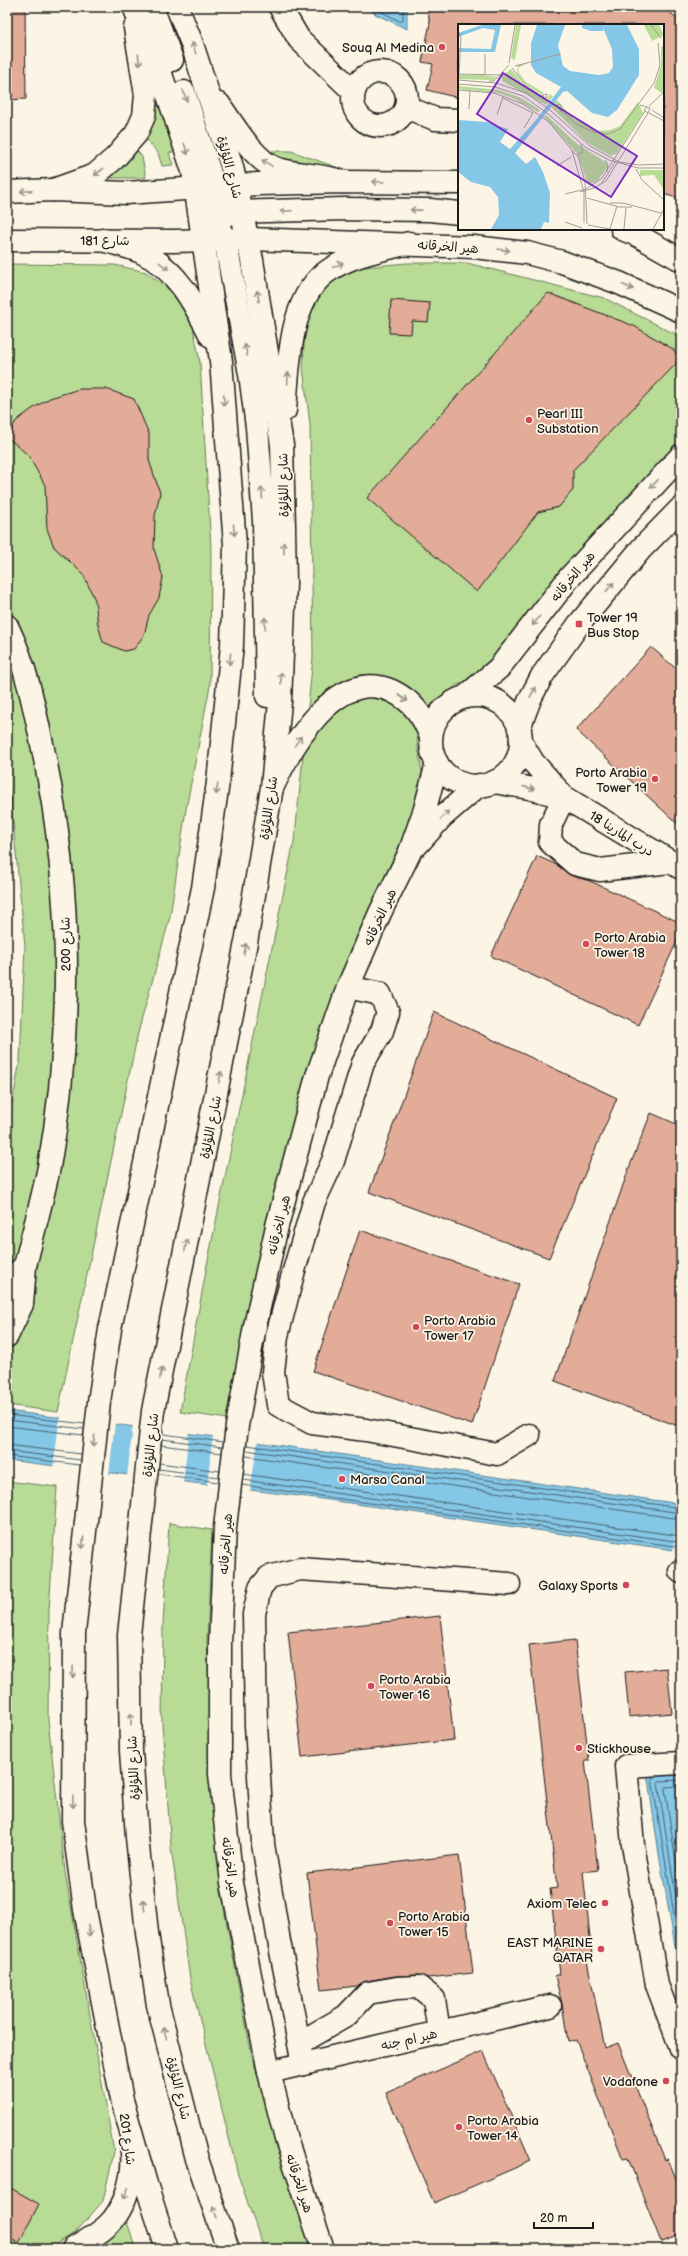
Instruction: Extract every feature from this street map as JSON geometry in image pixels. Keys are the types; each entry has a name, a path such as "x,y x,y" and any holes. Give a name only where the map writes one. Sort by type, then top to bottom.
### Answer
{"street":[{"path":"134,7 156,59 194,171 226,222 257,427 264,521 267,700 275,745"},
{"path":"53,190 95,175 115,158 136,134 141,123 146,95 140,67 134,7"},
{"path":"152,7 198,135 205,188 204,240 221,361 235,544 232,645 218,782 203,888 131,1224 110,1329 99,1402 74,1633 72,1737 73,1822 85,1910 122,2100 146,2184 167,2249"},
{"name":"شارع اللؤلؤة","path":"177,7 191,41 232,167 236,186 226,222 247,239 282,445 285,584 280,702 272,787 247,937 153,1411 129,1636 131,1751 137,1837 147,1933 158,2005 197,2159 228,2249"},
{"path":"280,7 299,39 332,70 360,84"},
{"path":"383,72 400,81 407,97 406,107 395,121 378,126 369,123 356,110 360,84 374,73 383,72"},
{"path":"205,85 233,125 262,161 277,169 328,177 345,182"},
{"path":"406,107 436,119 458,120"},
{"path":"7,192 53,190 126,193 236,186 345,182 458,183"},
{"path":"204,240 211,226 226,222 345,209 430,210 458,213"},
{"path":"624,230 637,235 681,260"},
{"name":"هير الخرقانه","path":"247,239 409,243 474,247 527,253 562,262 619,283 681,311"},
{"name":"شارع 181","path":"7,240 204,240"},
{"path":"103,240 141,252 170,270 200,313 221,361"},
{"path":"282,445 290,342 295,322 310,290 330,269 353,258 409,243"},
{"name":"هير الخرقانه","path":"465,697 499,668 569,578 681,456"},
{"path":"520,735 511,713 498,701 482,696 465,697 452,702 441,711 434,723 431,737 432,750 437,763 445,773 455,780 467,784 487,784 504,775 513,766 519,755 520,735 530,699 542,676 579,624 641,549 681,508"},
{"name":"شارع 200","path":"7,626 19,651 33,700 49,777 62,862 66,956 64,1049 57,1112 48,1168 25,1266 22,1304 7,1336"},
{"path":"272,787 282,767 306,730 336,698 354,689 377,687 401,695 420,713 431,737"},
{"name":"درب المارينا 18","path":"520,735 537,766 564,797"},
{"name":"هير الخرقانه","path":"323,2249 286,2139 269,2072 232,1883 220,1774 220,1644 225,1527 237,1426 255,1326 277,1226 318,1076 348,987 380,913 409,854 425,809 437,763"},
{"name":"هير الخرقانه","path":"409,854 442,817 487,784"},
{"name":"درب المارينا 18","path":"487,784 529,788 564,797 675,865"},
{"path":"564,797 551,824 550,842 575,864 600,870 675,865"},
{"path":"348,987 380,994 388,1012 382,1031 363,1063 333,1161 314,1202 293,1274 277,1336 273,1372 278,1406 312,1423 374,1431 497,1454 529,1435"},
{"path":"7,1281 25,1266"},
{"path":"438,2032 434,1999 418,1987 397,1988 368,1993 346,2016 301,2053 279,1941 263,1844 256,1725 254,1614 260,1588 269,1577 300,1569 509,1584"},
{"path":"681,1763 626,1766 633,1844 657,1985 681,2048"},
{"name":"هير ام جنه","path":"269,2072 301,2053 438,2032 550,2006"},
{"name":"شارع 201","path":"73,2249 108,2226 128,2191 133,2165 122,2100"}],"green space":[{"path":"159,102 176,151 169,153 173,165 162,166 158,153 145,138 156,103"},
{"path":"134,147 142,157 146,178 108,178"},
{"path":"272,151 291,151 350,172 329,174 269,155"},
{"path":"406,263 467,263 604,298 681,337 681,437 483,673 457,685 429,707 420,723 417,742 423,777 415,813 358,933 269,1212 228,1419 180,1412 207,1265 295,836 313,657 310,425 303,368 305,318 323,287 354,268"},
{"path":"7,264 115,265 146,272 167,288 178,299 193,327 200,362 211,548 210,686 186,809 170,917 138,1033 58,1412 7,1405 7,1134 20,1060 25,946 10,792 7,776"},
{"path":"7,1481 57,1487 49,1611 48,1720 65,1872 114,2152 103,2201 76,2232 48,2249 7,2249 7,1870 11,1863 7,1827"},
{"path":"169,1523 212,1530 207,1641 213,1785 224,1909 252,2056 281,2160 316,2249 264,2249 238,2175 190,1979 171,1848 162,1723 163,1624"},
{"path":"126,2220 137,2249 90,2249"}],"water":[{"path":"368,7 407,7 407,29 375,14"},
{"path":"7,1411 249,1441 681,1504 681,1551 315,1498 7,1460"},
{"path":"681,1771 681,1980 659,1854 647,1773"}],"pier":[{"path":"60,1415 115,1422 109,1474 53,1468"},
{"path":"133,1424 189,1431 183,1483 127,1477"},
{"path":"213,1434 258,1440 250,1492 207,1486"},
{"path":"677,1502 681,1502 681,1553 673,1552"}],"building":[{"path":"7,7 25,7 26,99 7,100"},
{"path":"427,7 664,7 681,22 681,199 664,194 664,24 458,24 458,98 427,90 433,64 422,62 430,23"},
{"name":"Pearl III Substation","path":"548,293 634,326 673,349 678,356 676,364 573,470 573,490 559,507 538,512 477,592 367,498"},
{"path":"391,300 430,303 428,322 412,321 411,334 389,333"},
{"path":"79,389 106,389 134,399 149,434 149,460 160,493 155,516 154,549 163,577 159,598 149,615 144,635 134,649 124,651 103,642 98,625 95,600 83,574 54,547 47,529 45,485 28,455 7,437 16,421 32,409 50,398"},
{"name":"Porto Arabia Tower 19","path":"651,647 681,673 681,827 576,730"},
{"name":"Porto Arabia Tower 18","path":"537,856 557,865 572,876 590,881 681,923 681,933 638,1025 491,956"},
{"path":"434,1012 617,1098 549,1258 369,1192"},
{"path":"651,1113 681,1126 681,1427 555,1381 629,1168"},
{"name":"Porto Arabia Tower 17","path":"360,1230 519,1284 472,1425 313,1371"},
{"name":"Porto Arabia Tower 16","path":"440,1616 454,1740 302,1757 288,1632"},
{"path":"575,1640 589,1761 585,1761 598,1870 583,1872 592,1956 586,1956 605,2048 618,2043 665,2160 668,2159 681,2191 681,2235 661,2242 628,2158 623,2159 576,2040 568,2042 562,2004 555,1976 560,1974 550,1889 557,1888 529,1645"},
{"path":"667,1668 672,1713 629,1717 625,1672"},
{"name":"Porto Arabia Tower 15","path":"459,1855 473,1973 428,1978 418,1975 395,1976 366,1981 357,1986 321,1990 307,1873"},
{"name":"Porto Arabia Tower 14","path":"483,2051 531,2161 434,2203 386,2093"},
{"path":"7,2186 39,2204 19,2243 7,2237"}],"place":[{"name":"Souq Al Medina","path":"442,47"},
{"name":"Pearl III Substation","path":"529,420"},
{"name":"Tower 19 Bus Stop","path":"579,624"},
{"name":"Porto Arabia Tower 19","path":"655,779"},
{"name":"Porto Arabia Tower 18","path":"586,944"},
{"name":"Porto Arabia Tower 17","path":"416,1327"},
{"name":"Marsa Canal","path":"342,1479"},
{"name":"Galaxy Sports","path":"626,1585"},
{"name":"Porto Arabia Tower 16","path":"371,1686"},
{"name":"Stickhouse","path":"579,1748"},
{"name":"Axiom Telec","path":"605,1903"},
{"name":"Porto Arabia Tower 15","path":"390,1923"},
{"name":"EAST MARINE QATAR","path":"601,1949"},
{"name":"Vodafone","path":"666,2081"},
{"name":"Porto Arabia Tower 14","path":"459,2127"}]}
